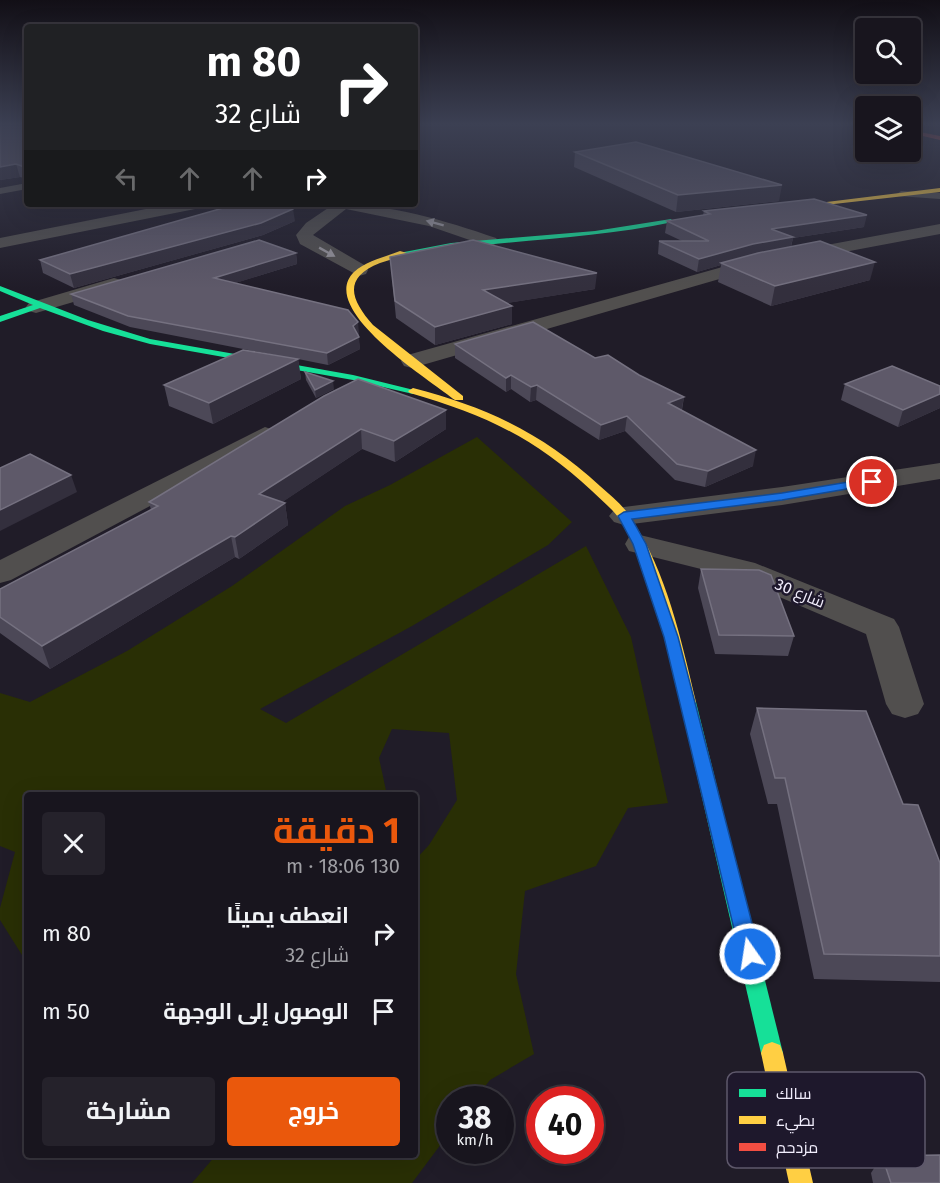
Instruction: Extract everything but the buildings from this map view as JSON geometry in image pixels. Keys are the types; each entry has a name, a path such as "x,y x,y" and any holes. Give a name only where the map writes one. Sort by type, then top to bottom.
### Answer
{"street":[{"path":"764,210 940,190"},
{"path":"0,243 180,207"},
{"path":"340,207 307,230 304,235 306,240 359,270"},
{"path":"378,207 433,222 485,240"},
{"path":"380,371 379,345 350,304 349,291 352,280 359,270 394,256 457,244 689,219"},
{"path":"0,288 36,307 106,331 186,348 320,371 380,371 751,264 940,230"},
{"path":"0,319 137,278"},
{"path":"320,371 349,361"},
{"path":"380,371 511,422 534,436 572,466 632,530 671,637 745,932 776,1072"},
{"path":"380,371 467,405"},
{"path":"0,573 285,425"},
{"path":"632,530 782,496 940,471"},
{"name":"شارع 30","path":"632,530 744,570 882,627 905,704"},
{"path":"798,1168 801,1183"}],"lane":[{"path":"0,190 23,186"},
{"path":"901,194 940,196"}],"green space":[{"path":"477,437 572,522 548,545 412,626 260,709 286,723 586,546 631,637 668,803 628,808 596,866 525,891 516,974 534,1054 490,1080 485,1086 436,1086 436,1151 412,1183 192,1183 213,1158 418,1158 418,857 429,845 457,800 449,733 392,729 379,758 386,792 24,792 24,958 0,920 0,908 15,852 0,846 0,693 30,702 127,651 232,586 345,506 390,485"}],"traffic: fast":[{"path":"403,253 451,245 595,233 671,221"},
{"path":"0,288 84,322 150,341 413,391"},
{"path":"0,319 36,307"},
{"path":"688,702 772,1053"}],"traffic: slow":[{"path":"781,208 940,190"},
{"path":"403,253 374,263 357,274 349,286 350,299 357,313 370,327 459,398"},
{"path":"413,391 488,415 510,425 571,466 620,511 639,542 658,586 672,632 688,702"},
{"path":"772,1053 776,1072"},
{"path":"798,1168 801,1183"}],"route":[{"path":"750,954 671,637 640,544 624,516 872,482"}]}
